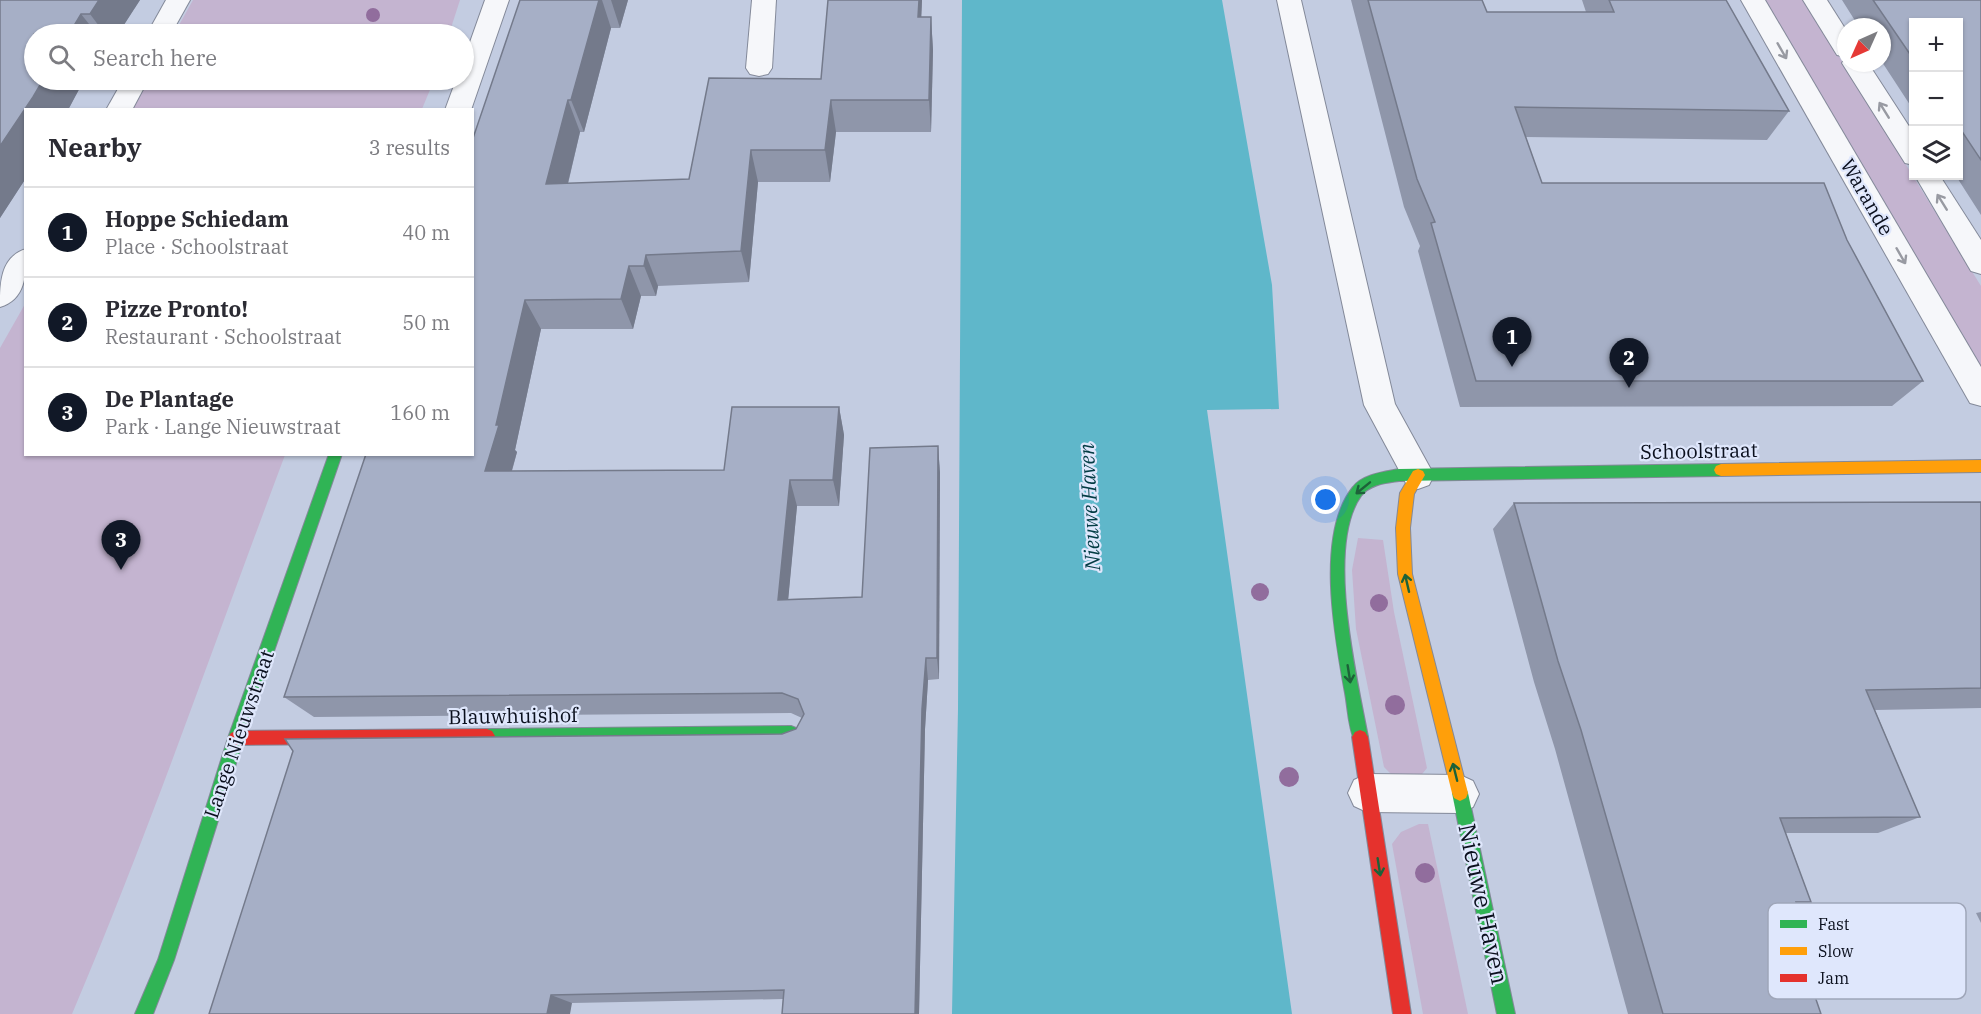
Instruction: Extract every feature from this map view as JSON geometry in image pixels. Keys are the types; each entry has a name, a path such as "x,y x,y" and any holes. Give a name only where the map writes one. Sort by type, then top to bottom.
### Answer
{"street":[{"path":"165,24 178,0"},
{"path":"474,65 497,0"},
{"path":"759,68 764,0"},
{"path":"1289,0 1380,405 1419,475 1379,478 1358,490 1345,509 1336,582 1402,1014"},
{"name":"Warande","path":"1753,0 1981,394"},
{"path":"1815,0 1837,35"},
{"path":"1861,72 1909,148"},
{"path":"119,108 129,90"},
{"path":"459,108 465,90"},
{"path":"1929,180 1981,263"},
{"path":"0,296 24,262"},
{"name":"Lange Nieuwstraat","path":"144,1014 166,960 236,738 335,456"},
{"name":"Schoolstraat","path":"1419,475 1981,466"},
{"name":"Nieuwe Haven","path":"1419,475 1407,493 1402,528 1405,574 1460,794 1506,1014"},
{"name":"Blauwhuishof","path":"236,738 791,733"},
{"path":"1367,794 1460,794"}],"shaded area":[{"path":"193,0 460,0 452,24 180,24"},
{"path":"1764,0 1804,0 1837,53 1837,72 1849,72 1909,170 1909,180 1915,180 1981,286 1981,370"},
{"path":"143,90 430,90 422,108 133,108"},
{"path":"24,306 24,456 285,456 155,805 72,1014 0,1014 0,348"},
{"path":"1358,538 1383,540 1394,612 1427,768 1418,779 1395,778 1384,767 1356,629 1352,570"},
{"path":"1419,824 1428,824 1468,1014 1423,1014 1392,844 1401,832"}],"water":[{"path":"962,0 1222,0 1272,285 1279,409 1207,410 1292,1014 952,1014 958,709"}],"building":[{"path":"0,0 99,0 90,14 81,14 75,24 24,24 24,90 37,90 0,146"},
{"path":"520,0 599,0 571,100 568,100 546,184 689,179 709,78 821,79 828,0 919,0 918,17 931,17 929,100 831,100 825,150 751,150 741,251 646,255 644,266 629,266 621,299 525,300 496,425 499,425 485,471 724,470 732,407 839,407 833,480 790,480 778,600 862,597 870,448 938,446 937,658 926,658 922,709 915,1014 782,1014 784,990 551,995 547,1014 209,1014 293,751 285,739 782,734 796,729 804,714 798,699 782,693 284,697 365,456 474,456 474,135"},
{"path":"1368,0 1482,0 1487,12 1614,12 1609,0 1726,0 1789,111 1515,107 1542,183 1824,183 1847,240 1923,381 1476,381 1431,223 1435,222 1417,179"},
{"path":"1873,0 1981,0 1981,160 1963,133 1963,18 1909,18 1909,53 1891,26 1891,18 1885,18"},
{"path":"1981,502 1981,688 1866,690 1920,817 1780,818 1811,902 1768,903 1768,999 1816,999 1821,1014 1663,1014 1581,730 1558,661 1514,503"}],"traffic: fast":[{"path":"144,1014 166,960 236,738 335,456"},
{"path":"1360,737 1340,610 1338,574 1339,541 1345,513 1361,487 1376,480 1399,475 1721,470"},
{"path":"487,736 791,733"},
{"path":"1460,793 1506,1014"}],"traffic: slow":[{"path":"1721,470 1981,466"},
{"path":"1418,475 1407,493 1403,528 1405,574 1460,793"}],"traffic: jam":[{"path":"236,738 487,736"},
{"path":"1360,737 1402,1014"}],"place":[{"name":"Hoppe Schiedam","path":"1512,367"},
{"name":"Pizze Pronto!","path":"1629,388"},
{"name":"De Plantage","path":"121,570"}]}
